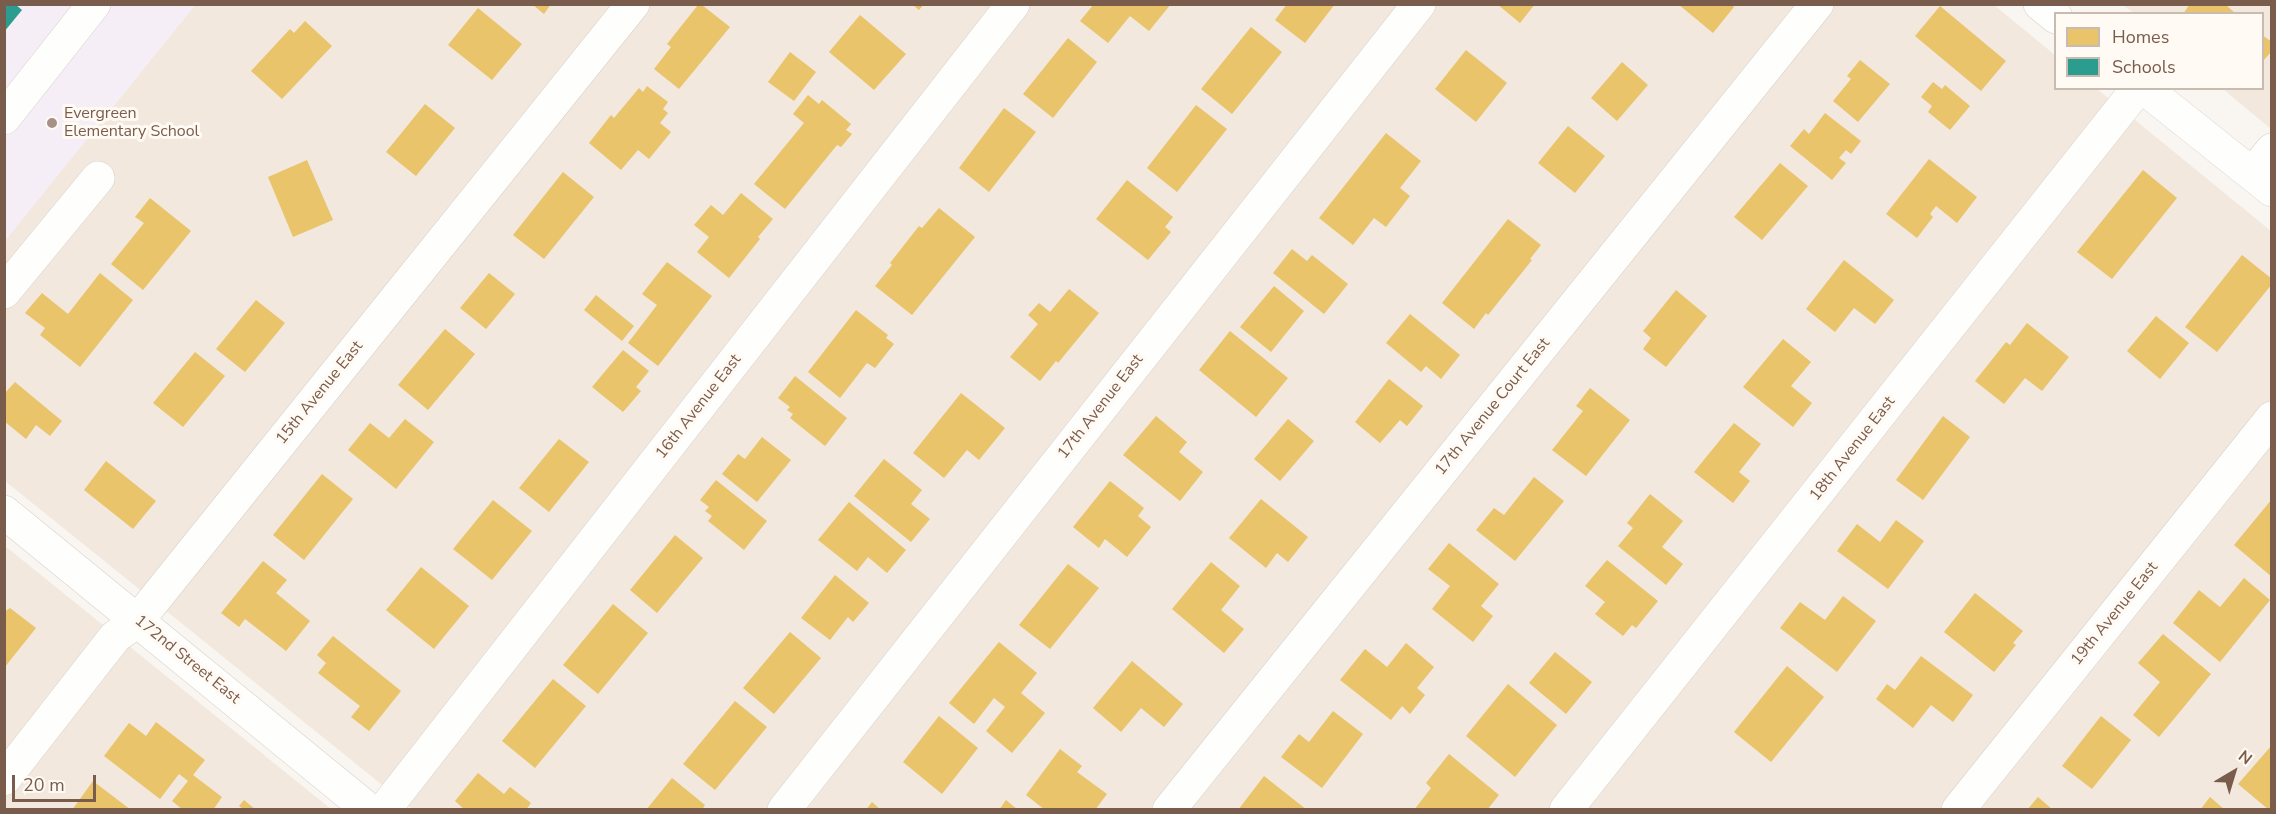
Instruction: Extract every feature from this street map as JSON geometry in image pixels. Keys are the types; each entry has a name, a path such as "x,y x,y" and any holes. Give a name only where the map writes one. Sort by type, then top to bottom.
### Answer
{"street":[{"path":"4,118 94,4"},
{"name":"15th Avenue East","path":"4,779 115,637 138,620 633,4"},
{"name":"16th Avenue East","path":"384,810 1013,4"},
{"name":"17th Avenue East","path":"784,810 1419,4"},
{"name":"17th Avenue Court East","path":"1169,810 1817,4"},
{"path":"2040,4 2054,16"},
{"name":"18th Avenue East","path":"1566,810 2136,90"},
{"path":"2147,90 2265,171"},
{"path":"6,286 98,178"},
{"name":"19th Avenue East","path":"1958,810 2271,418"},
{"name":"172nd Street East","path":"4,512 369,810"}],"shaded area":[{"name":"Evergreen Elementary School","path":"5,5 195,5 5,241"},
{"path":"195,5 1994,5 2054,54 2054,90 2098,90 2271,231 2271,809 412,809 5,481 4,241"},
{"path":"2123,5 2271,5 2271,129 2224,90 2264,90 2264,12 2133,12"},
{"path":"5,546 331,809 5,809"}],"building: Homes":[{"path":"532,4 551,4 544,14"},
{"path":"912,4 924,4 919,10"},
{"path":"1094,4 1171,4 1149,31 1130,16 1108,43 1080,21"},
{"path":"1287,4 1335,4 1305,43 1275,20"},
{"path":"1497,4 1535,4 1520,23"},
{"path":"1678,4 1731,4 1734,7 1713,33"},
{"path":"2190,4 2225,4 2234,12 2184,12"},
{"path":"698,5 702,5 730,27 679,89 654,69 671,47 667,44"},
{"path":"1940,6 2006,61 1981,91 1915,36"},
{"path":"478,8 522,44 492,80 448,45"},
{"path":"860,15 906,54 874,90 829,52"},
{"path":"305,21 332,46 282,99 251,71 290,29 294,33"},
{"path":"1251,27 1282,52 1232,114 1201,89"},
{"path":"2264,36 2272,42 2272,51 2264,60"},
{"path":"1068,38 1097,62 1053,118 1023,94"},
{"path":"1466,50 1507,83 1476,122 1435,89"},
{"path":"790,52 816,72 794,101 768,82"},
{"path":"1860,60 1890,84 1858,122 1833,101 1851,79 1847,76"},
{"path":"1622,62 1648,85 1617,121 1591,98"},
{"path":"1933,82 1942,89 1945,85 1970,106 1950,130 1928,112 1932,106 1921,97"},
{"path":"647,86 668,102 663,109 668,113 660,123 671,132 649,159 638,150 621,170 589,143 611,115 614,118 639,88 643,92"},
{"path":"808,95 819,104 822,100 851,124 846,130 852,134 841,147 837,145 785,209 754,184 804,123 793,114"},
{"path":"425,104 455,128 416,176 386,152"},
{"path":"1196,105 1227,129 1177,192 1147,168"},
{"path":"1004,108 1036,132 989,192 959,168"},
{"path":"1825,113 1861,141 1851,154 1846,150 1839,158 1846,163 1832,180 1790,146 1804,129 1809,134"},
{"path":"1568,126 1605,156 1575,193 1538,163"},
{"path":"1386,133 1421,161 1400,188 1410,196 1386,227 1374,218 1353,245 1319,218"},
{"path":"1929,159 1977,197 1957,223 1936,206 1930,214 1933,217 1917,238 1886,214"},
{"path":"307,160 333,220 293,237 268,177"},
{"path":"1780,163 1808,186 1762,240 1734,217"},
{"path":"2143,170 2177,198 2112,279 2077,252"},
{"path":"563,172 594,197 544,259 513,235"},
{"path":"1127,180 1173,217 1165,227 1171,232 1148,260 1096,219"},
{"path":"741,193 773,219 729,278 697,252 709,237 694,225 711,205 723,215"},
{"path":"150,198 191,231 143,290 111,264 144,223 135,217"},
{"path":"939,208 975,237 912,315 875,286 919,226 922,228"},
{"path":"1508,219 1541,245 1530,259 1532,260 1474,329 1442,303"},
{"path":"1292,249 1307,261 1312,255 1348,284 1324,314 1273,273"},
{"path":"2242,255 2272,279 2272,284 2217,352 2185,327"},
{"path":"1844,260 1894,300 1875,324 1854,308 1835,332 1806,309"},
{"path":"667,262 712,296 658,366 628,343 657,305 642,294"},
{"path":"100,273 133,300 80,367 40,335 45,328 25,313 42,293 68,314"},
{"path":"489,273 515,294 486,329 460,308"},
{"path":"1274,286 1304,311 1271,352 1240,327"},
{"path":"1069,289 1099,313 1040,381 1010,357 1038,324 1028,315 1039,303 1050,312"},
{"path":"1676,290 1707,316 1666,367 1643,349 1651,338 1643,331"},
{"path":"596,295 634,326 622,341 584,310"},
{"path":"256,300 285,323 245,372 216,349"},
{"path":"856,310 888,335 886,338 894,344 875,368 867,363 840,398 808,372"},
{"path":"1410,314 1460,355 1441,379 1426,366 1421,372 1386,343"},
{"path":"2156,316 2189,343 2160,379 2127,351"},
{"path":"2027,323 2069,357 2042,391 2025,378 2004,404 1975,381 2006,342 2010,345"},
{"path":"445,329 475,354 428,410 398,385"},
{"path":"1230,331 1288,378 1256,417 1199,370"},
{"path":"1783,339 1811,362 1791,386 1812,403 1793,427 1743,387"},
{"path":"623,350 649,371 636,387 641,391 623,412 592,387"},
{"path":"195,352 225,376 183,427 153,403"},
{"path":"795,376 847,418 825,446 790,418 793,414 787,410 790,407 778,398"},
{"path":"1389,379 1423,406 1407,426 1400,420 1380,443 1355,422"},
{"path":"15,382 62,421 50,436 36,425 26,439 4,421 4,394"},
{"path":"1590,388 1630,420 1586,476 1552,450 1583,411 1576,406"},
{"path":"961,393 1005,428 979,460 967,450 944,478 913,453"},
{"path":"1156,416 1187,442 1179,452 1203,472 1180,501 1123,455"},
{"path":"1943,416 1970,437 1923,500 1896,480"},
{"path":"405,419 434,442 396,489 348,450 370,423 389,438"},
{"path":"1288,419 1314,441 1280,481 1254,459"},
{"path":"1734,423 1761,444 1739,472 1750,481 1733,503 1694,472"},
{"path":"762,437 791,460 757,502 722,474 738,454 745,459"},
{"path":"559,439 589,462 549,512 519,488"},
{"path":"884,459 922,490 911,504 930,519 911,542 854,496"},
{"path":"106,461 156,501 133,529 84,490"},
{"path":"322,474 353,499 304,560 273,535"},
{"path":"1534,477 1564,501 1515,561 1476,530 1494,508 1504,515"},
{"path":"716,480 767,521 744,550 708,521 712,516 705,511 709,507 700,500"},
{"path":"1110,481 1144,508 1138,516 1151,527 1127,557 1105,539 1099,548 1073,527"},
{"path":"1650,494 1683,521 1662,547 1683,564 1666,585 1618,546 1633,528 1627,523"},
{"path":"1261,499 1308,537 1288,562 1277,553 1266,568 1229,538"},
{"path":"2272,499 2272,577 2234,545"},
{"path":"493,500 532,531 492,580 453,549"},
{"path":"849,502 906,550 887,573 868,557 857,571 818,540"},
{"path":"1896,520 1924,541 1888,589 1837,551 1857,524 1880,542"},
{"path":"675,535 703,558 657,613 630,590"},
{"path":"1449,543 1499,584 1481,606 1493,616 1473,642 1432,609 1450,586 1428,569"},
{"path":"1607,560 1658,601 1636,628 1632,625 1623,636 1595,614 1605,602 1585,586"},
{"path":"263,561 287,580 276,593 310,621 286,651 245,619 239,627 221,613"},
{"path":"1211,562 1240,586 1221,610 1244,629 1224,653 1172,609"},
{"path":"1068,564 1099,588 1050,649 1019,625"},
{"path":"421,567 469,606 434,649 386,610"},
{"path":"835,575 869,603 853,622 848,617 830,640 801,618"},
{"path":"2244,578 2270,600 2220,662 2173,623 2199,590 2220,607"},
{"path":"1975,593 2023,631 2013,643 2016,645 1994,672 1944,632"},
{"path":"1843,596 1876,621 1837,672 1780,628 1800,602 1825,620"},
{"path":"613,604 648,633 598,694 563,665"},
{"path":"10,608 36,628 4,668 4,612"},
{"path":"790,632 821,658 774,714 743,688"},
{"path":"2163,634 2211,674 2159,737 2133,715 2160,682 2138,663"},
{"path":"333,636 401,691 369,731 351,717 360,706 318,673 326,663 317,655"},
{"path":"999,642 1037,673 1021,693 1045,713 1012,753 986,731 1005,707 994,698 974,724 949,703"},
{"path":"1406,643 1434,667 1417,688 1425,695 1410,714 1402,706 1391,720 1340,680 1365,649 1387,667"},
{"path":"1555,652 1592,682 1566,714 1529,683"},
{"path":"1921,656 1973,695 1953,722 1931,705 1913,728 1876,699 1887,684 1895,690"},
{"path":"1132,661 1183,704 1164,727 1141,708 1121,732 1093,708"},
{"path":"1787,666 1824,697 1771,762 1734,732"},
{"path":"553,679 586,706 535,768 502,741"},
{"path":"1508,684 1557,725 1515,777 1466,736"},
{"path":"735,701 767,727 715,790 683,764"},
{"path":"1333,711 1363,734 1322,788 1281,757 1299,734 1309,742"},
{"path":"939,716 978,748 942,794 903,762"},
{"path":"2101,716 2131,740 2092,789 2062,766"},
{"path":"156,722 205,760 193,775 222,797 213,810 183,810 172,801 188,781 179,774 160,799 104,756 129,723 146,736"},
{"path":"2272,745 2272,810 2269,810 2238,784"},
{"path":"1060,749 1082,766 1077,772 1107,794 1095,810 1045,810 1026,795"},
{"path":"1449,754 1499,795 1487,810 1414,810 1431,788 1426,783"},
{"path":"478,773 504,794 510,787 531,803 526,810 465,810 455,801"},
{"path":"1264,776 1307,810 1238,810"},
{"path":"672,778 705,805 702,810 646,810"},
{"path":"93,781 131,810 72,810"},
{"path":"2038,797 2053,810 2027,810"},
{"path":"2210,797 2225,810 2200,810"},
{"path":"244,800 256,810 244,810 239,806"},
{"path":"1006,800 1018,810 999,810"},
{"path":"872,802 881,810 866,810"}],"building: Schools":[{"path":"4,4 15,4 22,10 4,32"}],"place":[{"name":"Evergreen Elementary School","path":"52,123"}]}
